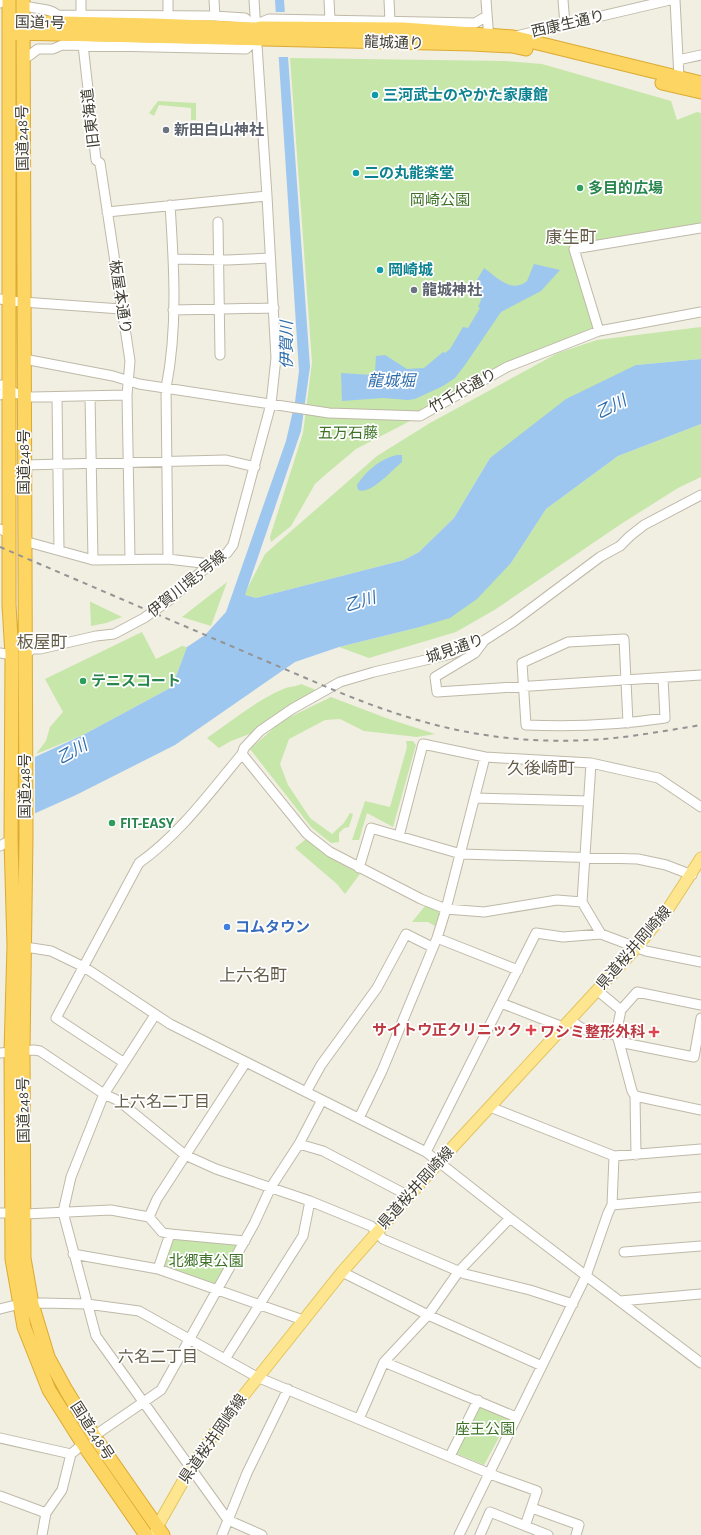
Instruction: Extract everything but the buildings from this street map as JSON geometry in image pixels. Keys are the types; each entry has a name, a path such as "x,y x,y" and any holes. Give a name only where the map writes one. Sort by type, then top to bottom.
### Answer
{"highway":[{"name":"国道248号","path":"9,0 4,28 5,300 3,390 5,431 6,654 5,843 19,946"},
{"name":"国道248号","path":"23,3 26,836 11,1052 5,1213 12,1259 26,1304 48,1357 94,1436 159,1532"},
{"path":"100,44 83,30 108,16"},
{"path":"125,16 154,24"},
{"name":"龍城通り","path":"83,30 154,24 260,31 300,29 403,29 489,40 701,92"},
{"name":"国道1号","path":"4,28 24,27 83,30"},
{"name":"龍城通り","path":"300,29 489,40 513,37 701,83"},
{"name":"龍城通り","path":"83,30 216,39 260,31"},
{"name":"国道248号","path":"11,1052 25,1214 24,1258 26,1304 24,1327 49,1390 83,1444 146,1535"}],"main road":[{"name":"県道桜井岡崎線","path":"159,1532 190,1469 220,1425 257,1377 375,1232 636,948 668,909 692,875 701,858"}],"street":[{"name":"旧東海道","path":"81,0 96,160 100,163 107,212"},
{"path":"168,0 168,16"},
{"path":"214,0 215,16"},
{"name":"伊賀川堤5号線","path":"25,655 32,649 40,649 96,636 114,634 144,618 156,610 210,564 228,553 233,544 271,404 276,358 260,31 254,0"},
{"path":"329,0 330,20"},
{"path":"389,0 390,21"},
{"path":"486,0 489,40"},
{"path":"563,0 565,25"},
{"name":"西康生通り","path":"513,37 670,0"},
{"path":"675,0 679,78"},
{"path":"23,3 33,9 51,9 83,30 62,45 53,49 38,49 23,60"},
{"path":"108,16 215,16 245,18 260,31"},
{"path":"100,44 246,49 269,19 300,29 330,20 475,24 488,16"},
{"path":"390,21 403,29"},
{"path":"678,60 701,55"},
{"path":"107,212 267,196"},
{"path":"168,559 166,388 171,366 174,259 170,205"},
{"name":"板屋本通り","path":"107,212 130,361 130,381 127,395"},
{"path":"218,222 220,355"},
{"path":"599,331 574,249 701,228"},
{"path":"174,259 270,258"},
{"path":"5,300 121,309"},
{"path":"173,310 274,308"},
{"name":"竹千代通り","path":"24,359 166,388 271,404 321,411 420,416 507,367 599,331 701,312"},
{"path":"3,390 24,396 57,397 127,395 130,559"},
{"path":"90,396 93,560"},
{"path":"57,397 59,550"},
{"path":"24,464 91,464 226,460 255,467"},
{"name":"城見通り","path":"123,1062 56,1018 139,863 155,852 198,807 242,754 244,748 260,732 292,709 340,682 374,672 451,654 485,640 513,622 600,557 620,546 644,525 701,495"},
{"path":"24,541 93,560 168,559 210,564"},
{"path":"628,723 624,639 568,642 522,663 526,725 556,726 628,723 665,718 663,678"},
{"path":"485,640 475,653 435,676 437,692 701,675"},
{"path":"399,836 423,744 485,757 591,763 658,778 701,807"},
{"path":"242,754 307,834 330,852 358,868 421,899 446,909 484,912 557,900 582,902"},
{"path":"359,1118 382,1071 437,938 461,854 485,757"},
{"path":"591,763 582,902 601,934"},
{"path":"475,798 588,801"},
{"path":"358,868 371,828 461,854 638,859 666,865 692,875"},
{"path":"306,1092 322,1065 377,988 406,934 432,947"},
{"path":"426,1152 536,934 563,937 601,934 636,948 701,962"},
{"path":"437,938 518,970"},
{"path":"19,946 51,951 84,967 155,1015 426,1152 438,1163 701,1363"},
{"path":"598,991 621,1010"},
{"path":"636,1155 636,1096 632,1091 618,1038 621,1010 637,992 701,1005"},
{"path":"501,1003 566,1023 589,1032 697,1058 701,1018"},
{"path":"155,1015 133,1052 123,1062 104,1094 71,1177 63,1212 96,1336 228,1520 262,1535"},
{"path":"11,1052 40,1051 104,1094 119,1101 185,1155 216,1169 310,1201 371,1226 383,1239 465,1274 530,1290 573,1304"},
{"path":"149,1217 157,1199 246,1062"},
{"path":"636,1096 701,1110"},
{"path":"94,1436 161,1390 245,1241 271,1187 300,1144 322,1100"},
{"path":"490,1107 614,1156 701,1150"},
{"path":"300,1144 323,1151 409,1196"},
{"path":"459,1535 586,1276 608,1212 612,1205 614,1156"},
{"path":"612,1205 701,1197"},
{"path":"225,1359 303,1236 310,1201"},
{"path":"25,1214 111,1210 149,1217 162,1232 170,1234 245,1241"},
{"path":"359,1418 384,1362 428,1315 459,1271 510,1218"},
{"path":"158,1269 170,1234"},
{"path":"624,1252 701,1246"},
{"path":"73,1254 158,1269 303,1320"},
{"path":"342,1272 428,1315 542,1366"},
{"path":"620,1301 701,1294"},
{"path":"0,1309 26,1304 87,1304 139,1311 257,1377 537,1491 525,1526"},
{"path":"384,1362 516,1417"},
{"path":"222,1535 250,1466 288,1389"},
{"path":"450,1456 478,1400"},
{"path":"0,1438 71,1454"},
{"path":"42,1535 46,1513 62,1490 71,1454 83,1444"},
{"path":"0,1496 46,1513"},
{"path":"532,1508 579,1525 576,1535"},
{"path":"480,1535 490,1512 548,1535"}],"green space":[{"name":"岡崎公園","path":"290,58 505,61 542,64 671,101 677,120 697,112 701,113 701,226 576,246 570,251 593,328 512,360 420,413 410,421 356,449 315,484 291,526 271,542 270,537 303,433 312,362"},
{"path":"158,101 196,103 196,120 191,120 191,108 159,105 154,116 149,113"},
{"path":"701,327 701,359 636,365 490,458 454,518 419,552 404,560 256,598 244,595 265,554 377,456 430,423 558,353 597,340"},
{"path":"701,424 701,477 678,488 621,524 496,609 456,632 369,658 339,647 416,628 511,563 546,509 618,456"},
{"path":"227,582 211,626 182,617"},
{"path":"90,602 122,617 106,623 91,626"},
{"path":"142,632 156,659 182,646 187,647 172,687 83,735 36,754 46,741 50,727 63,712 45,679"},
{"path":"301,684 316,690 284,710 252,733 231,741 219,748 207,738 245,711 276,692"},
{"path":"331,697 386,718 435,734 417,737 364,731 340,719 325,720 289,739 280,764 288,785 310,818 332,834 344,823 350,813 353,814 349,827 344,828 339,833 339,842 331,843 311,827 250,749 282,721"},
{"path":"406,741 413,741 416,745 393,827 367,813 359,840 352,840 365,801 390,807 407,747"},
{"path":"307,838 327,856 360,874 345,894 337,884 295,848"},
{"path":"425,906 440,912 435,926 428,922 412,922"},
{"name":"北郷東公園","path":"172,1238 236,1244 237,1247 215,1285 162,1266"},
{"name":"座王公園","path":"482,1405 510,1417 484,1465 455,1453 478,1407"}],"water":[{"name":"乙川","path":"275,0 284,0 310,367 301,431 245,595 256,598 404,560 419,552 454,518 490,458 566,399 636,365 701,359 701,424 618,456 546,509 511,563 477,599 450,618 339,647 295,662 175,745 76,795 0,829 0,773 83,735 172,687 187,647 205,635 226,612 286,441 295,402 299,371"},
{"name":"龍城堀","path":"534,264 560,270 541,291 501,312 455,378 443,386 415,399 408,400 383,398 342,401 341,373 372,375 375,371 376,356 385,355 407,369 424,368 443,352 445,353 450,349 463,327 468,328 480,308 478,307 481,300 480,295 471,290 484,268 504,283 515,286 521,285 527,281"},
{"path":"402,455 402,462 387,476 369,489 363,491 358,490 357,485 374,466 385,459"}],"pier":[{"path":"274,12 287,12 290,57 276,57"},
{"path":"35,754 35,816 0,831 0,771"}],"railway":[{"path":"0,547 329,688 393,712 456,730 488,736 555,741 618,738 701,725"}],"place":[{"name":"三河武士のやかた家康館","path":"375,95"},
{"name":"新田白山神社","path":"166,130"},
{"name":"二の丸能楽堂","path":"356,173"},
{"name":"多目的広場","path":"580,188"},
{"name":"岡崎城","path":"380,270"},
{"name":"龍城神社","path":"414,290"},
{"name":"テニスコート","path":"83,681"},
{"name":"FIT-EASY","path":"112,823"},
{"name":"コムタウン","path":"227,927"},
{"name":"サイトウ正クリニック","path":"531,1030"},
{"name":"ワシミ整形外科","path":"654,1032"}],"district":[{"name":"康生町","path":"571,237"},
{"name":"板屋町","path":"42,642"},
{"name":"久後崎町","path":"541,768"},
{"name":"上六名町","path":"253,975"},
{"name":"上六名二丁目","path":"162,1102"},
{"name":"六名二丁目","path":"158,1357"}],"water label":[{"name":"伊賀川","path":"287,345"}],"park label":[{"name":"五万石藤","path":"348,433"}]}
